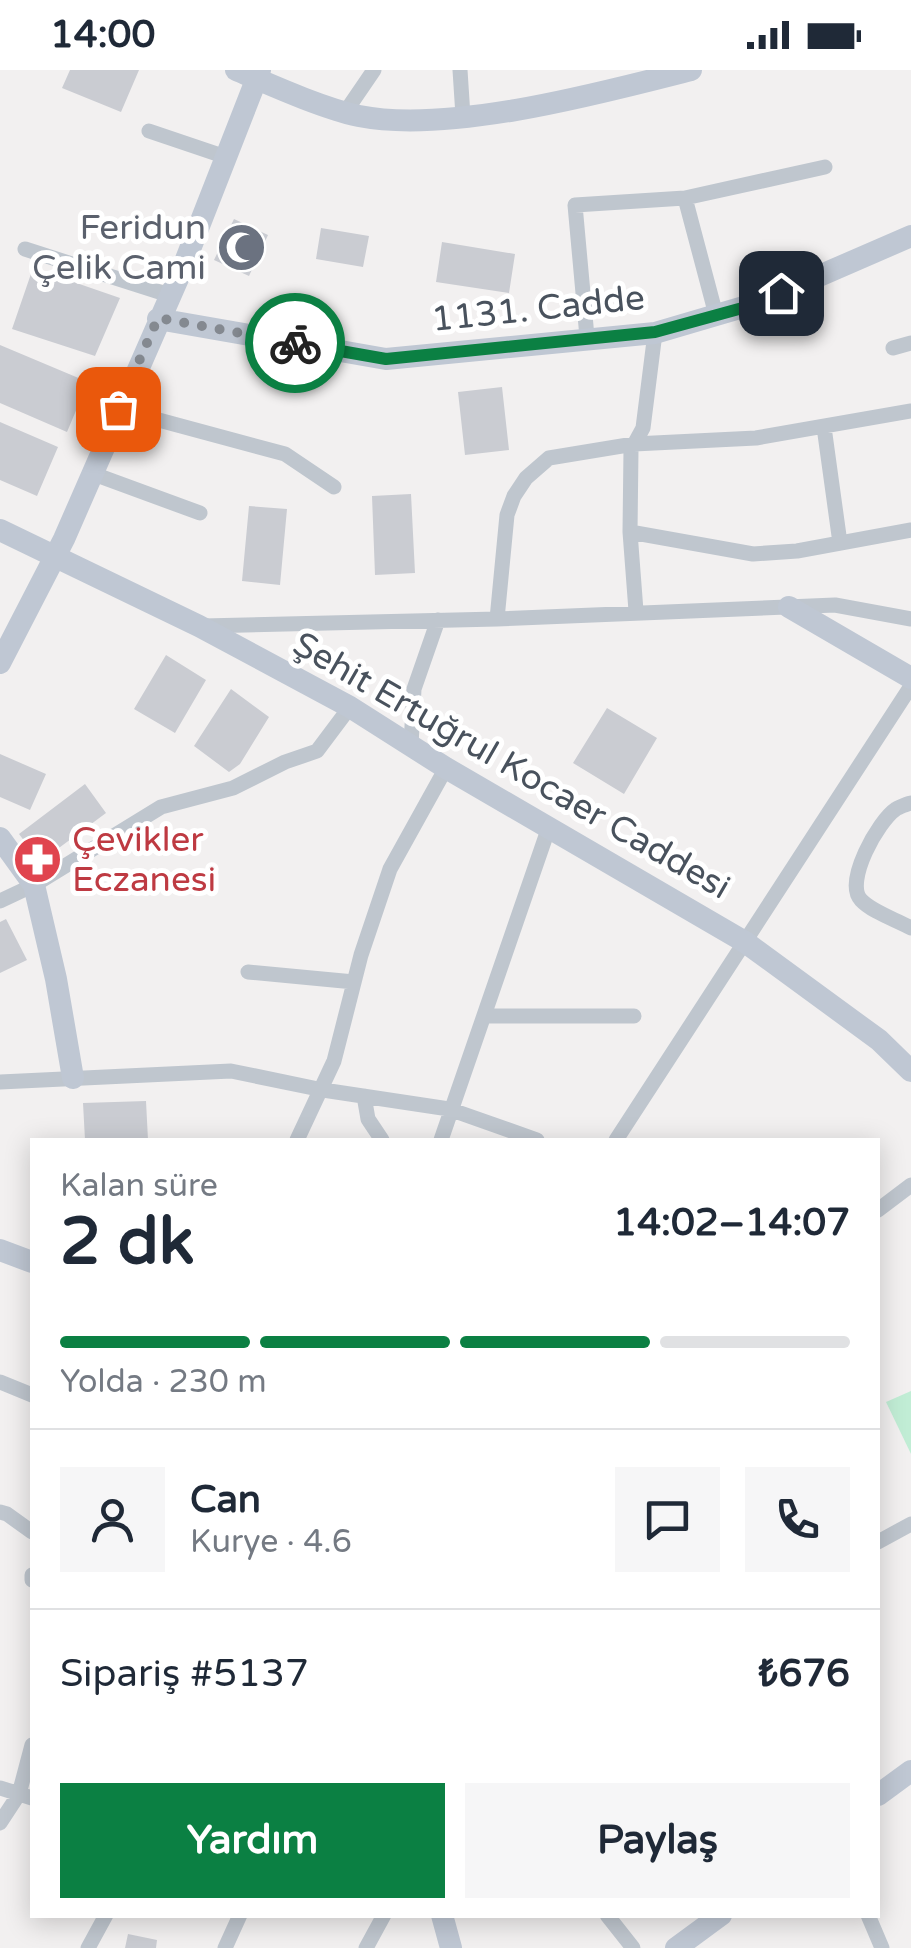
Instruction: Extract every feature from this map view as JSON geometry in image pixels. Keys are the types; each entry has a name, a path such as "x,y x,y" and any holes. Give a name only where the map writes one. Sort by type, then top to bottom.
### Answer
{"street":[{"path":"346,111 374,70"},
{"path":"460,70 463,116"},
{"path":"0,664 56,554 169,294 226,157 251,73 358,116 404,120 510,111 691,70"},
{"path":"148,131 226,157"},
{"path":"588,337 575,204 685,198 826,167"},
{"path":"685,198 716,315"},
{"name":"1131. Cadde","path":"158,318 386,359 655,332 757,304 911,236"},
{"path":"25,249 169,294"},
{"path":"636,611 630,532 630,450 644,428 655,332"},
{"path":"893,348 911,344"},
{"path":"118,409 285,454 334,487"},
{"path":"497,619 508,515 514,496 526,478 549,458 634,444 756,438 911,411"},
{"path":"824,427 840,544"},
{"path":"90,473 200,513"},
{"name":"Şehit Ertuğrul Kocaer Caddesi","path":"0,530 56,554 350,706 446,768 746,942 879,1040 911,1071"},
{"path":"630,532 753,554 840,544 911,530"},
{"path":"199,626 497,619 835,604 911,619"},
{"path":"788,606 911,678"},
{"path":"411,745 414,688 438,620"},
{"path":"617,1138 911,686"},
{"path":"0,901 34,886 158,809 232,788 318,751 350,706"},
{"path":"298,1138 323,1090 390,869 446,768"},
{"path":"911,803 896,809 880,824 854,886 861,901 911,928"},
{"path":"442,1138 549,827"},
{"path":"0,838 34,886 56,979 73,1078"},
{"path":"248,972 354,982"},
{"path":"486,1016 634,1016"},
{"path":"0,1082 232,1071 323,1090 450,1109 530,1138"},
{"path":"364,1096 368,1119 381,1138"},
{"path":"880,1208 911,1185"},
{"path":"0,1250 30,1261"},
{"path":"0,1382 30,1394"},
{"path":"0,1512 30,1531"},
{"path":"880,1541 911,1524"},
{"path":"0,1823 26,1796 30,1762"},
{"path":"880,1794 911,1771"},
{"path":"0,1788 26,1796"},
{"path":"88,1948 104,1918"},
{"path":"225,1948 239,1918"},
{"path":"366,1948 382,1918"},
{"path":"443,1918 451,1948"},
{"path":"609,1918 633,1948"},
{"path":"687,1945 718,1918"},
{"path":"869,1918 882,1948"}],"green space":[{"path":"911,1391 911,1454 886,1402"}],"building":[{"path":"70,70 139,70 121,112 62,88"},
{"name":"Feridun Çelik Cami","path":"234,219 268,235 249,276 214,260"},
{"path":"321,228 369,236 363,267 316,259"},
{"path":"442,242 515,254 509,293 436,282"},
{"path":"33,268 120,298 95,356 12,329"},
{"path":"0,345 88,382 67,432 0,403"},
{"path":"502,387 509,450 465,455 458,392"},
{"path":"0,422 58,447 37,496 0,480"},
{"path":"411,494 415,573 375,575 372,496"},
{"path":"249,506 287,509 280,585 242,581"},
{"path":"166,655 206,680 175,733 134,709"},
{"path":"231,689 269,717 240,764 229,772 194,746"},
{"path":"607,708 657,738 624,794 573,763"},
{"path":"0,754 46,774 30,810 0,797"},
{"path":"85,784 106,813 40,862 19,834"},
{"path":"6,919 27,960 0,973 0,922"},
{"path":"146,1101 148,1138 85,1138 83,1103"},
{"path":"128,1934 157,1940 156,1948 125,1948"}],"way so far":[{"path":"118,409 158,318 295,343"}],"place":[{"name":"Feridun Çelik Cami","path":"241,247"},
{"name":"Çevikler Eczanesi","path":"37,859"}],"route":[{"path":"295,343 386,359 655,332 757,304 781,293"}]}
